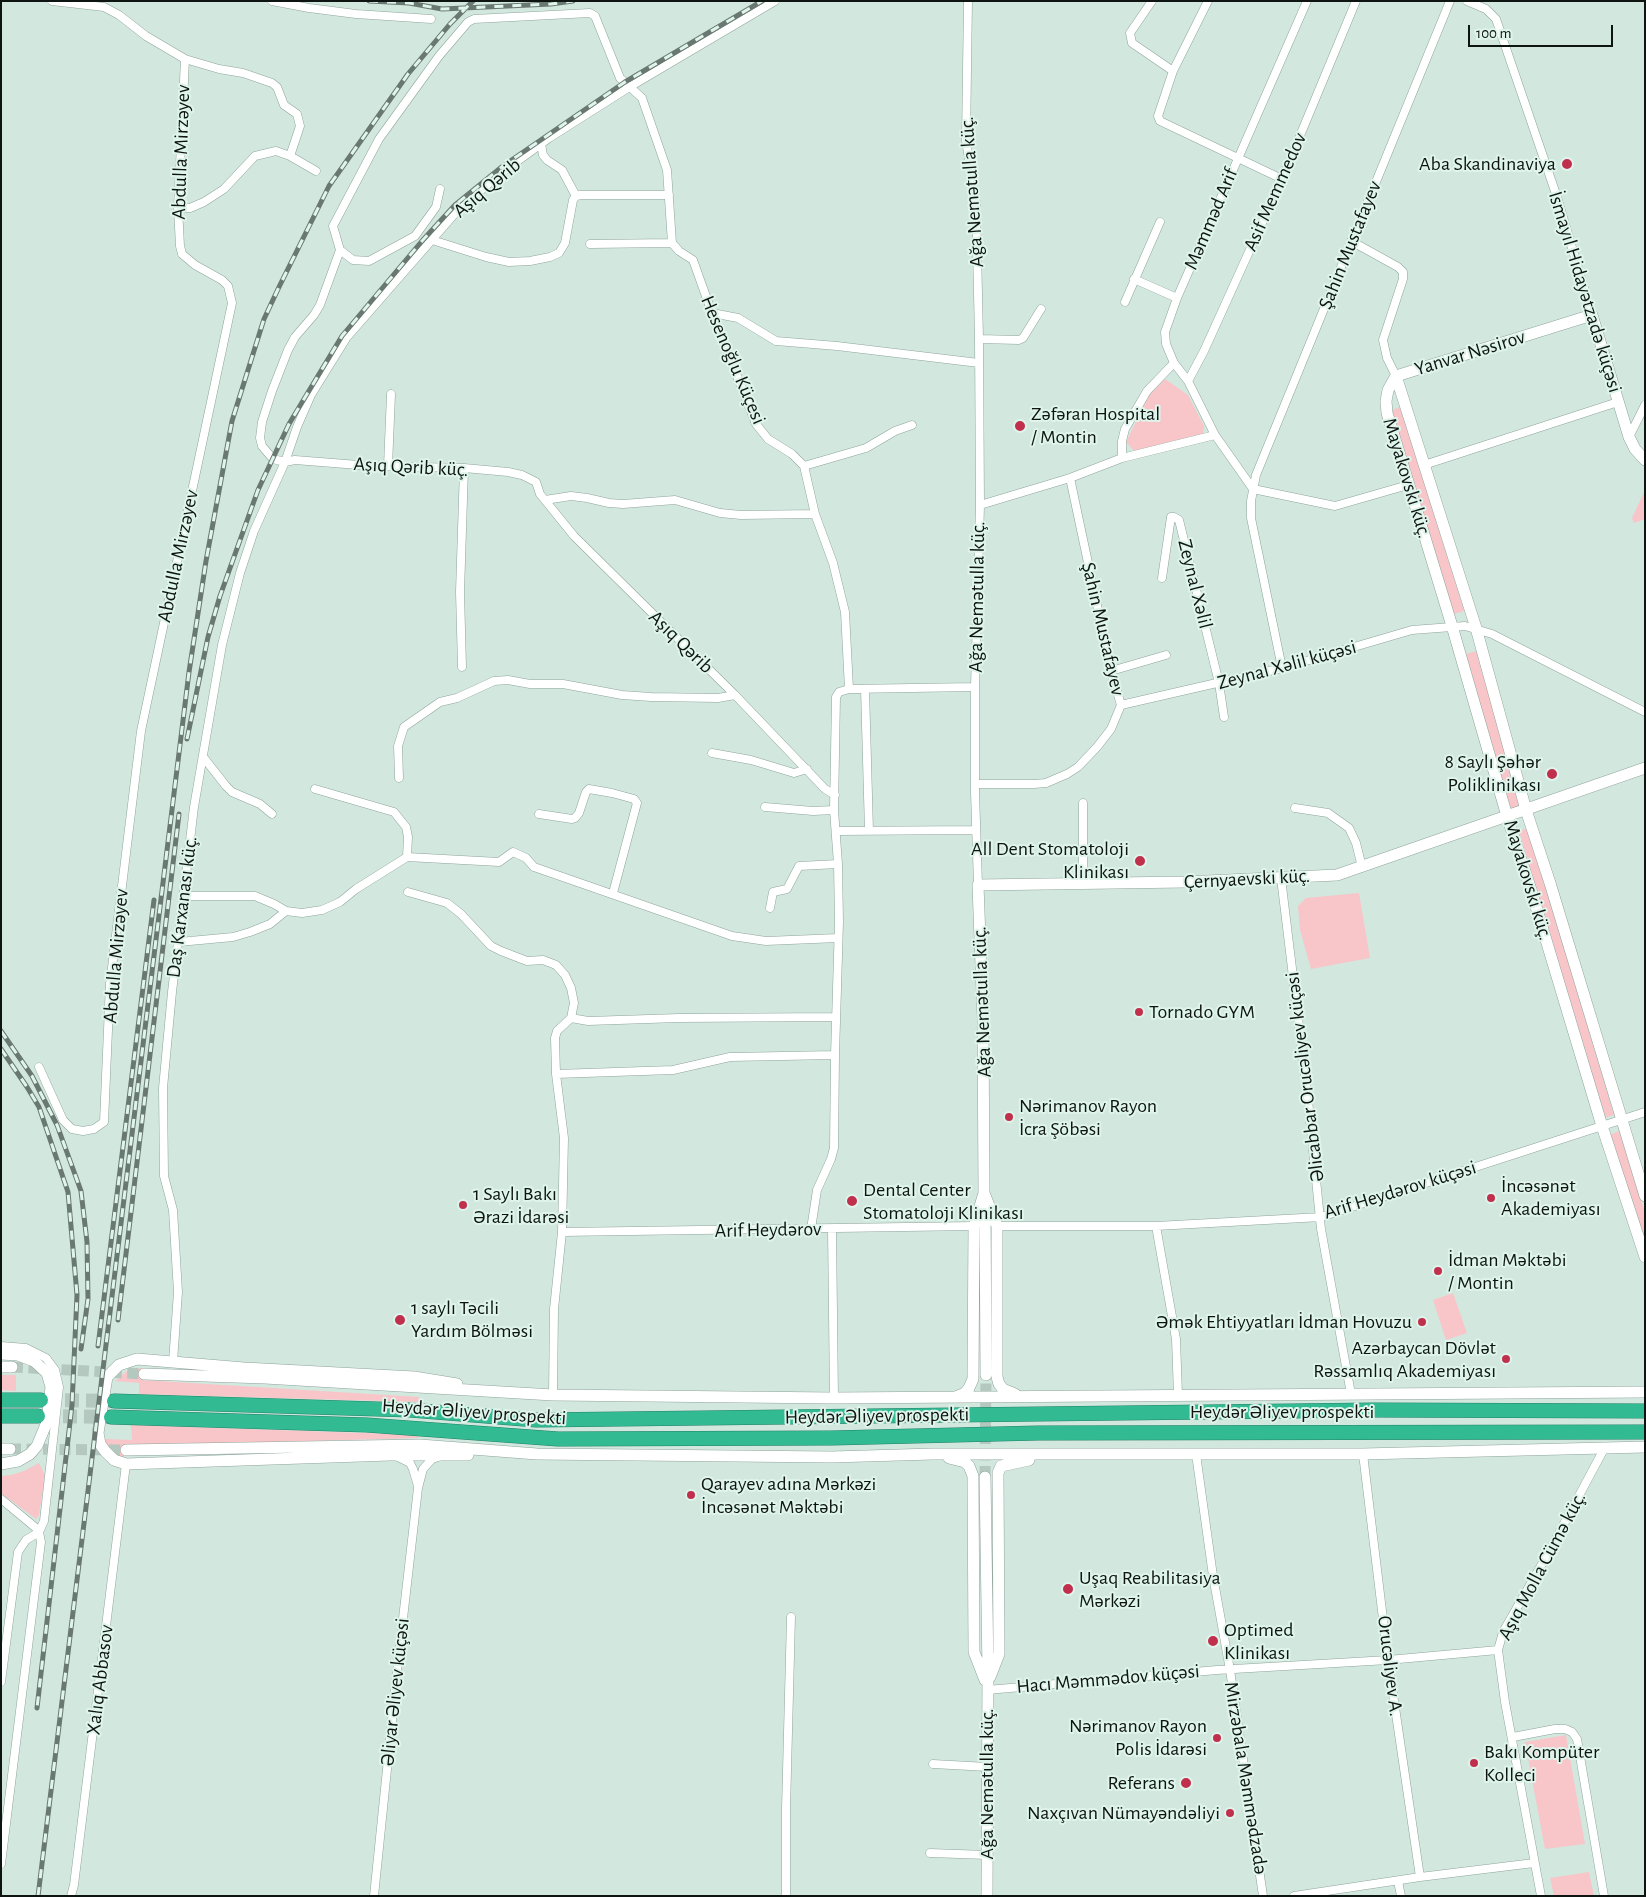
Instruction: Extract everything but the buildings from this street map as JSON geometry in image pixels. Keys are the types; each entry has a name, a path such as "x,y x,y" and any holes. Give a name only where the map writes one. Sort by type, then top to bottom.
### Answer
{"highway":[{"path":"1,1400 41,1400"},
{"name":"Heydər Əliyev prospekti","path":"114,1401 410,1410 536,1420 1374,1410 1645,1411"},
{"path":"1,1416 38,1416"},
{"name":"Heydər Əliyev prospekti","path":"111,1417 367,1424 558,1439 832,1438 1038,1433 1645,1432"}],"street":[{"name":"Abdulla Mirzəyev","path":"39,1067 63,1120 72,1129 83,1131 94,1129 104,1122 110,984 140,731 232,303 228,286 222,280 195,265 182,254 180,246 178,208 185,59 146,36 111,10 98,5 79,2 52,1"},
{"path":"272,1 356,14 431,19"},
{"name":"Aşıq Qərib","path":"285,462 311,395 347,337 465,204 501,173 541,144 631,86 775,1"},
{"name":"Ağa Nemətulla küç.","path":"953,1397 965,1392 973,1379 974,1226 984,1193 983,1019 975,830 975,687 980,505 979,339 976,203 966,140 968,1"},
{"path":"1152,1 1130,33 1132,43 1173,71"},
{"path":"1208,1 1173,71 1158,116 1160,121 1282,179"},
{"name":"Məmməd Arif","path":"1216,435 1188,381 1174,363 1166,344 1164,332 1306,1"},
{"name":"Asif Memmedov","path":"1188,381 1204,351 1282,179 1356,1"},
{"name":"Şahin Mustafayev","path":"1282,668 1251,518 1251,501 1256,475 1450,1"},
{"path":"1467,1 1486,10 1488,1"},
{"name":"İsmayıl Hidayətzadə küçəsi","path":"1486,10 1496,19 1557,197 1629,437 1635,449 1645,460"},
{"path":"440,189 436,207 415,236 370,261 353,260 340,250 333,226 378,138 439,56 468,22 474,19 590,13 595,16 620,78 642,98 654,129 667,170 672,243 590,244"},
{"path":"185,59 219,69 242,73 272,83 277,87 284,105 299,117 300,126 290,156"},
{"path":"541,144 543,155 562,170 576,196"},
{"path":"178,208 197,206 224,189 256,156 276,151 290,156 316,171"},
{"path":"432,240 486,257 509,262 530,261 559,253 565,243 573,200 580,194 669,195"},
{"path":"1125,302 1160,222"},
{"name":"Yanvar Nəsirov","path":"1352,241 1398,267 1403,272 1403,278 1383,340 1386,358 1396,376 1592,315"},
{"name":"Hesenoğlu Küçesi","path":"672,243 679,251 693,260 756,424 768,439 792,454 804,466"},
{"path":"285,462 273,459 262,446 260,438 262,422 288,350 314,314 340,250"},
{"path":"1134,279 1177,298"},
{"path":"979,339 1019,340 1023,338 1041,309"},
{"path":"712,313 738,318 776,342 837,346 979,363"},
{"path":"1122,458 1122,441 1125,429 1146,391 1174,363"},
{"name":"Mayakovski küç.","path":"1396,376 1476,628 1526,810 1553,892 1645,1196"},
{"name":"Mayakovski küç.","path":"1396,376 1388,390 1387,413 1452,626 1507,816 1602,1126 1645,1257"},
{"path":"388,466 391,394"},
{"path":"1424,465 1618,402"},
{"path":"1629,437 1645,405"},
{"path":"849,690 844,612 833,563 815,514 804,466 866,448 900,429 912,425"},
{"path":"980,505 1070,478 1122,458 1216,435 1253,490 1336,506 1408,485"},
{"name":"Aşıq Qərib küç.","path":"285,462 296,460 388,466 464,468 508,472 522,475 536,482"},
{"name":"Daş Karxanası küç.","path":"173,1362 178,1292 174,1210 164,1176 163,1096 172,992 194,806 204,758 222,645 240,573 254,530 285,462"},
{"path":"462,667 460,592 464,468"},
{"name":"Şahin Mustafayev","path":"975,784 1034,784 1046,782 1067,774 1078,767 1097,748 1111,729 1121,705 1111,671 1070,478"},
{"name":"Aşıq Qərib","path":"536,482 540,494 574,536 734,695 825,789 835,795"},
{"path":"545,500 571,496 623,504 675,500 720,513 741,515 815,514"},
{"name":"Zeynal Xəlil","path":"1162,578 1171,517 1174,517 1179,520 1219,683 1224,717"},
{"name":"Zeynal Xəlil küçəsi","path":"1121,705 1282,668 1412,630 1452,626 1476,628 1492,634 1645,712"},
{"path":"1111,671 1166,656"},
{"path":"399,778 398,746 404,727 440,702 457,698 494,681 508,680 530,684 563,684 622,695 651,697 718,698 734,695"},
{"path":"811,1229 817,1190 832,1159 834,1148 838,938 838,864 834,810 835,701 839,692 849,690 975,687"},
{"path":"865,689 869,832"},
{"path":"712,753 751,760 794,773 807,769"},
{"path":"204,758 232,792 260,804 272,814"},
{"name":"Çernyaevski küç.","path":"978,885 1185,882 1337,875 1645,768"},
{"path":"316,789 394,812 406,827 408,836 407,857"},
{"path":"539,814 575,818 589,789 612,792 634,799 637,803 613,893"},
{"path":"1083,803 1083,883"},
{"path":"766,806 813,811 834,810"},
{"path":"1295,808 1328,813 1349,828 1356,842 1362,867"},
{"path":"836,832 975,830"},
{"path":"184,896 255,896 286,911 302,913 322,910 348,897 356,889 407,857 499,862 513,852 526,858 534,867 732,936 766,941 838,938"},
{"path":"770,908 773,892 787,889 799,866 838,864"},
{"name":"Əlicabbar Orucəliyev küçəsi","path":"1281,878 1321,1229 1350,1394"},
{"path":"408,892 446,903 461,914 486,942 501,951 527,961 543,960 556,965 565,975 571,988 574,1003 571,1018 557,1031 554,1038 556,1074 564,1138 562,1232 554,1309 553,1395"},
{"path":"179,942 233,936 250,932 270,924 286,911"},
{"path":"571,1018 588,1021 679,1018 836,1017"},
{"path":"556,1074 673,1070 730,1057 835,1056"},
{"name":"Arif Heydərov küçəsi","path":"997,1226 1156,1226 1321,1216 1645,1112"},
{"path":"984,1193 986,1375"},
{"name":"Ağa Nemətulla küç.","path":"984,1193 997,1226"},
{"name":"Arif Heydərov","path":"562,1232 974,1226"},
{"path":"997,1226 997,1377 1003,1389 1021,1396"},
{"path":"1156,1226 1176,1339 1178,1395"},
{"path":"832,1228 834,1398"},
{"path":"1,1346 26,1348 41,1355 51,1364 59,1380 45,1516 39,1532 26,1540 18,1552 1,1682"},
{"path":"1,1354 18,1354 34,1361 47,1373 51,1387 45,1431 37,1446 30,1454 18,1462 1,1464"},
{"path":"520,1394 414,1377 244,1368 144,1359 130,1360 119,1365 107,1377 98,1433 100,1444 109,1456 126,1464 390,1455 537,1454 832,1457 933,1454 1363,1454 1645,1447"},
{"path":"144,1374 265,1378 553,1395 834,1398 1645,1392"},
{"path":"126,1450 407,1444 537,1454"},
{"name":"Aşıq Molla Cümə küç.","path":"1541,1896 1498,1650 1503,1632 1550,1550 1605,1447"},
{"path":"933,1454 965,1462 972,1472 974,1652 987,1688"},
{"name":"Mirzəbala Məmmədzadə","path":"1196,1454 1263,1896"},
{"name":"Orucəliyev A.","path":"1363,1454 1388,1660 1420,1877"},
{"name":"Əliyar Əliyev küçəsi","path":"390,1455 410,1463 414,1469 418,1488"},
{"name":"Əliyar Əliyev küçəsi","path":"374,1896 418,1488 423,1469 432,1460 444,1455"},
{"path":"987,1688 999,1654 998,1473 1001,1466 1006,1464 1054,1455"},
{"name":"Xalıq Abbasov","path":"71,1896 74,1885 126,1464"},
{"name":"Ağa Nemətulla küç.","path":"985,1477 988,1672 987,1896"},
{"path":"1,1499 39,1532 41,1537 1,1864"},
{"path":"786,1896 786,1809 791,1617"},
{"name":"Hacı Məmmədov küçəsi","path":"987,1688 1388,1660 1498,1650"},
{"path":"1513,1737 1555,1728 1572,1732 1577,1739 1604,1896"},
{"path":"933,1764 988,1767"},
{"path":"930,1853 987,1855"},
{"path":"1294,1896 1420,1877 1534,1863"},
{"path":"1398,1881 1401,1896"}],"shaded area":[{"path":"1165,379 1188,395 1204,426 1203,436 1134,451 1126,442 1149,395"},
{"path":"1401,407 1464,611 1454,614 1391,410"},
{"path":"1645,490 1645,519 1634,523 1632,518"},
{"path":"1476,651 1521,808 1511,811 1466,654"},
{"path":"1528,828 1614,1115 1604,1118 1519,831"},
{"path":"1359,893 1370,958 1311,969 1300,930 1298,906 1306,898"},
{"path":"1619,1131 1645,1213 1645,1245 1609,1135"},
{"path":"1453,1293 1467,1333 1446,1340 1433,1300"},
{"path":"143,1368 142,1380 419,1397 419,1402 139,1394 139,1383 115,1381 128,1370"},
{"path":"1,1375 16,1375 16,1391 1,1390"},
{"path":"131,1425 419,1435 418,1438 125,1446 124,1459 117,1456 106,1445 105,1439 132,1440"},
{"path":"39,1463 45,1475 39,1515 36,1519 1,1493 1,1476 24,1471"},
{"path":"1566,1735 1585,1844 1545,1849 1525,1742"},
{"path":"1589,1872 1594,1896 1554,1896 1550,1878"}],"tunnel":[{"path":"12,1367 144,1374"},
{"path":"985,1477 986,1375"},
{"path":"44,1400 114,1401"},
{"path":"42,1416 111,1417"},
{"path":"10,1449 126,1450"}],"railway":[{"path":"369,1 409,3 442,9 551,4 573,1"},
{"path":"38,1896 189,672 206,561 232,421 264,319 329,186 408,74 450,24 473,1"},
{"path":"187,739 208,637 220,596 258,490 289,424 342,336 455,205 503,166 625,82 762,1"},
{"path":"118,1320 179,814"},
{"path":"98,1346 154,900"},
{"path":"1,1031 32,1076 57,1125 81,1191 87,1242 88,1299 81,1349"},
{"path":"1,1049 39,1107 68,1192 77,1295 72,1405 37,1708"}],"place":[{"name":"Aba Skandinaviya","path":"1567,164"},
{"name":"Zəfəran Hospital / Montin","path":"1020,426"},
{"name":"8 Saylı Şəhər Poliklinikası","path":"1552,774"},
{"name":"All Dent Stomatoloji Klinikası","path":"1140,861"},
{"name":"Tornado GYM","path":"1139,1012"},
{"name":"Nərimanov Rayon İcra Şöbəsi","path":"1009,1117"},
{"name":"İncəsənət Akademiyası","path":"1491,1198"},
{"name":"Dental Center Stomatoloji Klinikası","path":"852,1201"},
{"name":"1 Saylı Bakı Ərazi İdarəsi","path":"463,1205"},
{"name":"İdman Məktəbi / Montin","path":"1438,1271"},
{"name":"1 saylı Təcili Yardım Bölməsi","path":"400,1320"},
{"name":"Əmək Ehtiyyatları İdman Hovuzu","path":"1422,1322"},
{"name":"Azərbaycan Dövlət Rəssamlıq Akademiyası","path":"1506,1359"},
{"name":"Qarayev adına Mərkəzi İncəsənət Məktəbi","path":"691,1495"},
{"name":"Uşaq Reabilitasiya Mərkəzi","path":"1068,1589"},
{"name":"Optimed Klinikası","path":"1213,1641"},
{"name":"Nərimanov Rayon Polis İdarəsi","path":"1217,1738"},
{"name":"Bakı Kompüter Kolleci","path":"1474,1763"},
{"name":"Referans","path":"1186,1783"},
{"name":"Naxçıvan Nümayəndəliyi","path":"1230,1813"}]}
